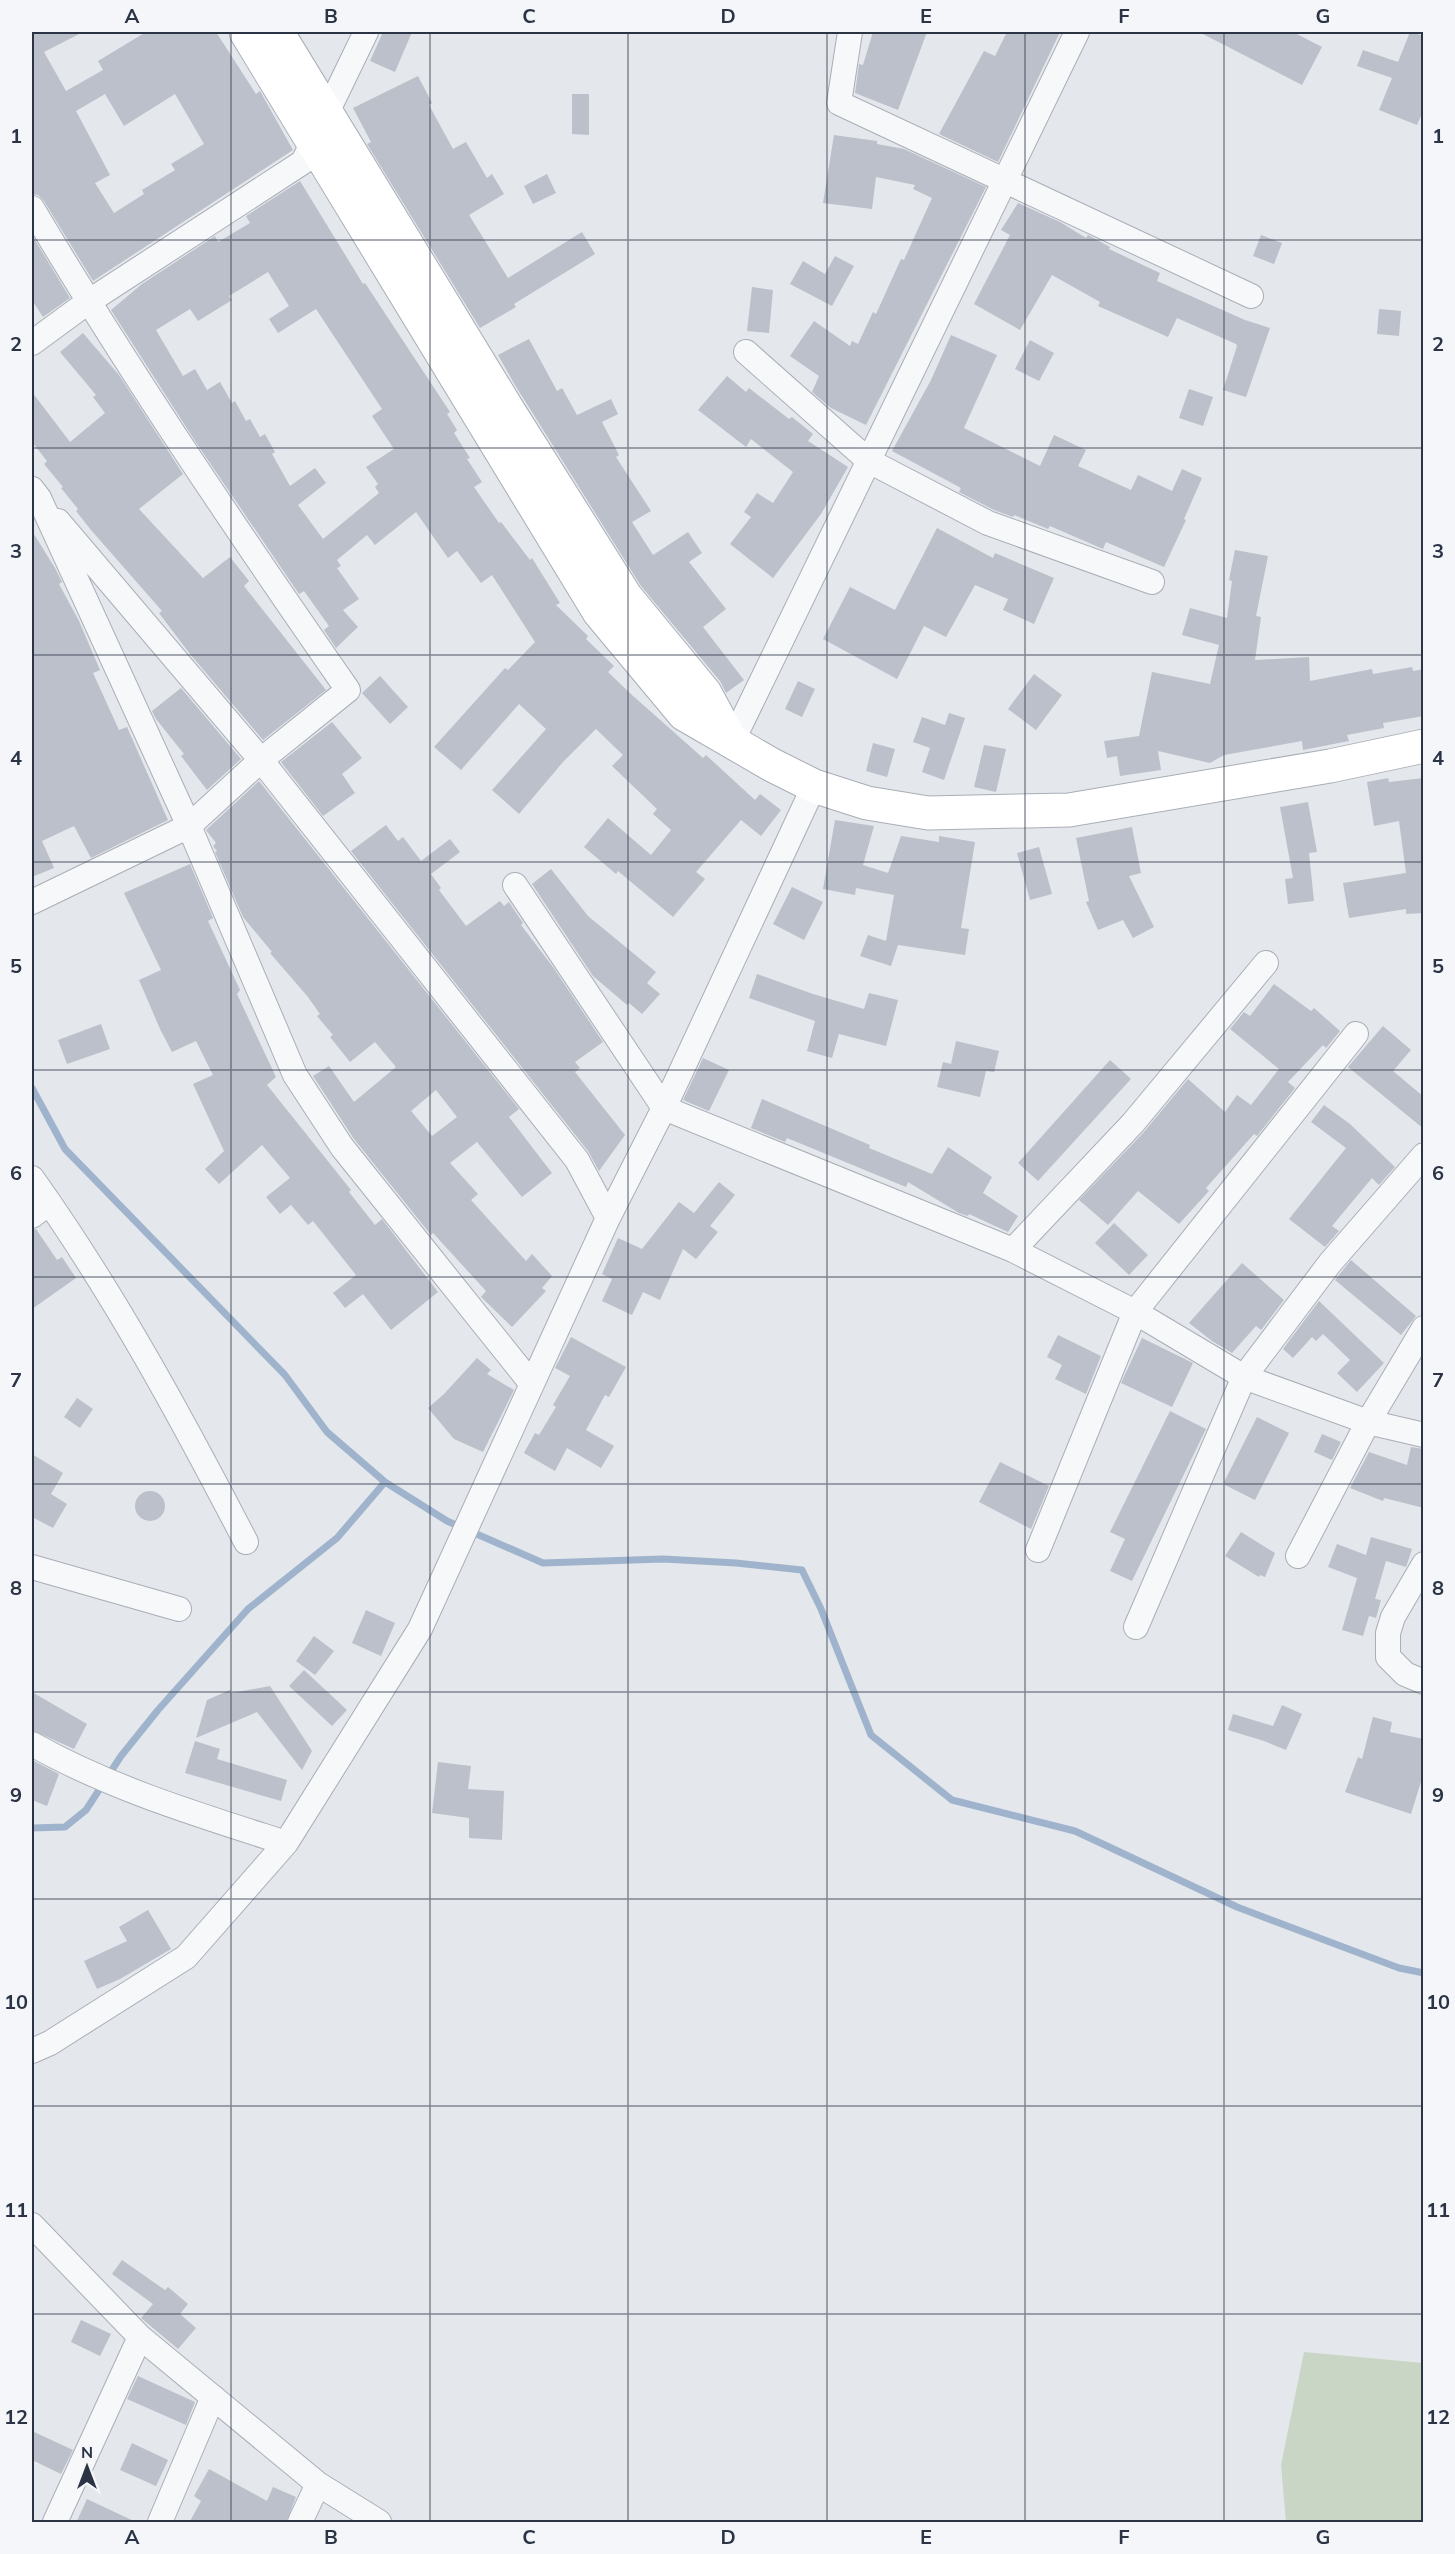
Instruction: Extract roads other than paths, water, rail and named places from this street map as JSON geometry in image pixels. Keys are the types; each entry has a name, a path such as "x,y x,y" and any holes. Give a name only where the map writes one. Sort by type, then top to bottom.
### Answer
{"main road":[{"path":"246,32 312,144 496,418 626,597 705,693 732,742 814,786 867,803 928,813 1069,810 1330,766 1424,746"},
{"path":"277,32 326,114 496,418"}],"street":[{"path":"32,343 88,302 303,162 366,32"},
{"path":"850,32 838,103 1251,296"},
{"path":"732,742 1077,32"},
{"path":"32,208 88,302 185,453 348,690 261,760 189,826 32,902"},
{"path":"746,352 869,460 988,523 1152,582"},
{"path":"35,494 261,760 577,1160 608,1218"},
{"path":"35,494 189,826 296,1075 342,1147 531,1383"},
{"path":"32,2051 50,2043 186,1957 286,1844 420,1629 608,1218 664,1108 814,786"},
{"path":"515,885 664,1108 1013,1251 1135,1312 1244,1377 1368,1422 1424,1435"},
{"path":"1013,1251 1133,1124 1266,963"},
{"path":"1038,1550 1135,1312 1356,1034"},
{"path":"1136,1627 1244,1377 1330,1263 1424,1155"},
{"path":"32,1178 40,1210 132,1334 186,1426 246,1542"},
{"path":"1298,1556 1368,1422 1424,1328"},
{"path":"1424,1564 1394,1617 1388,1633 1388,1656 1405,1674 1424,1682"},
{"path":"32,1567 179,1610"},
{"path":"32,1744 75,1768 140,1796 286,1844"},
{"path":"32,2225 140,2337 318,2484 379,2523"},
{"path":"55,2523 140,2337"},
{"path":"160,2523 213,2397"},
{"path":"300,2523 318,2484"}],"waterway":[{"path":"32,1088 65,1149 285,1375 327,1432 385,1482 447,1521 543,1563 663,1559 802,1570 821,1609 871,1735 952,1800 1075,1831 1237,1907 1399,1968 1424,1973"},
{"path":"32,1828 65,1827 86,1810 121,1756 158,1710 248,1609 337,1538 385,1482"}]}
